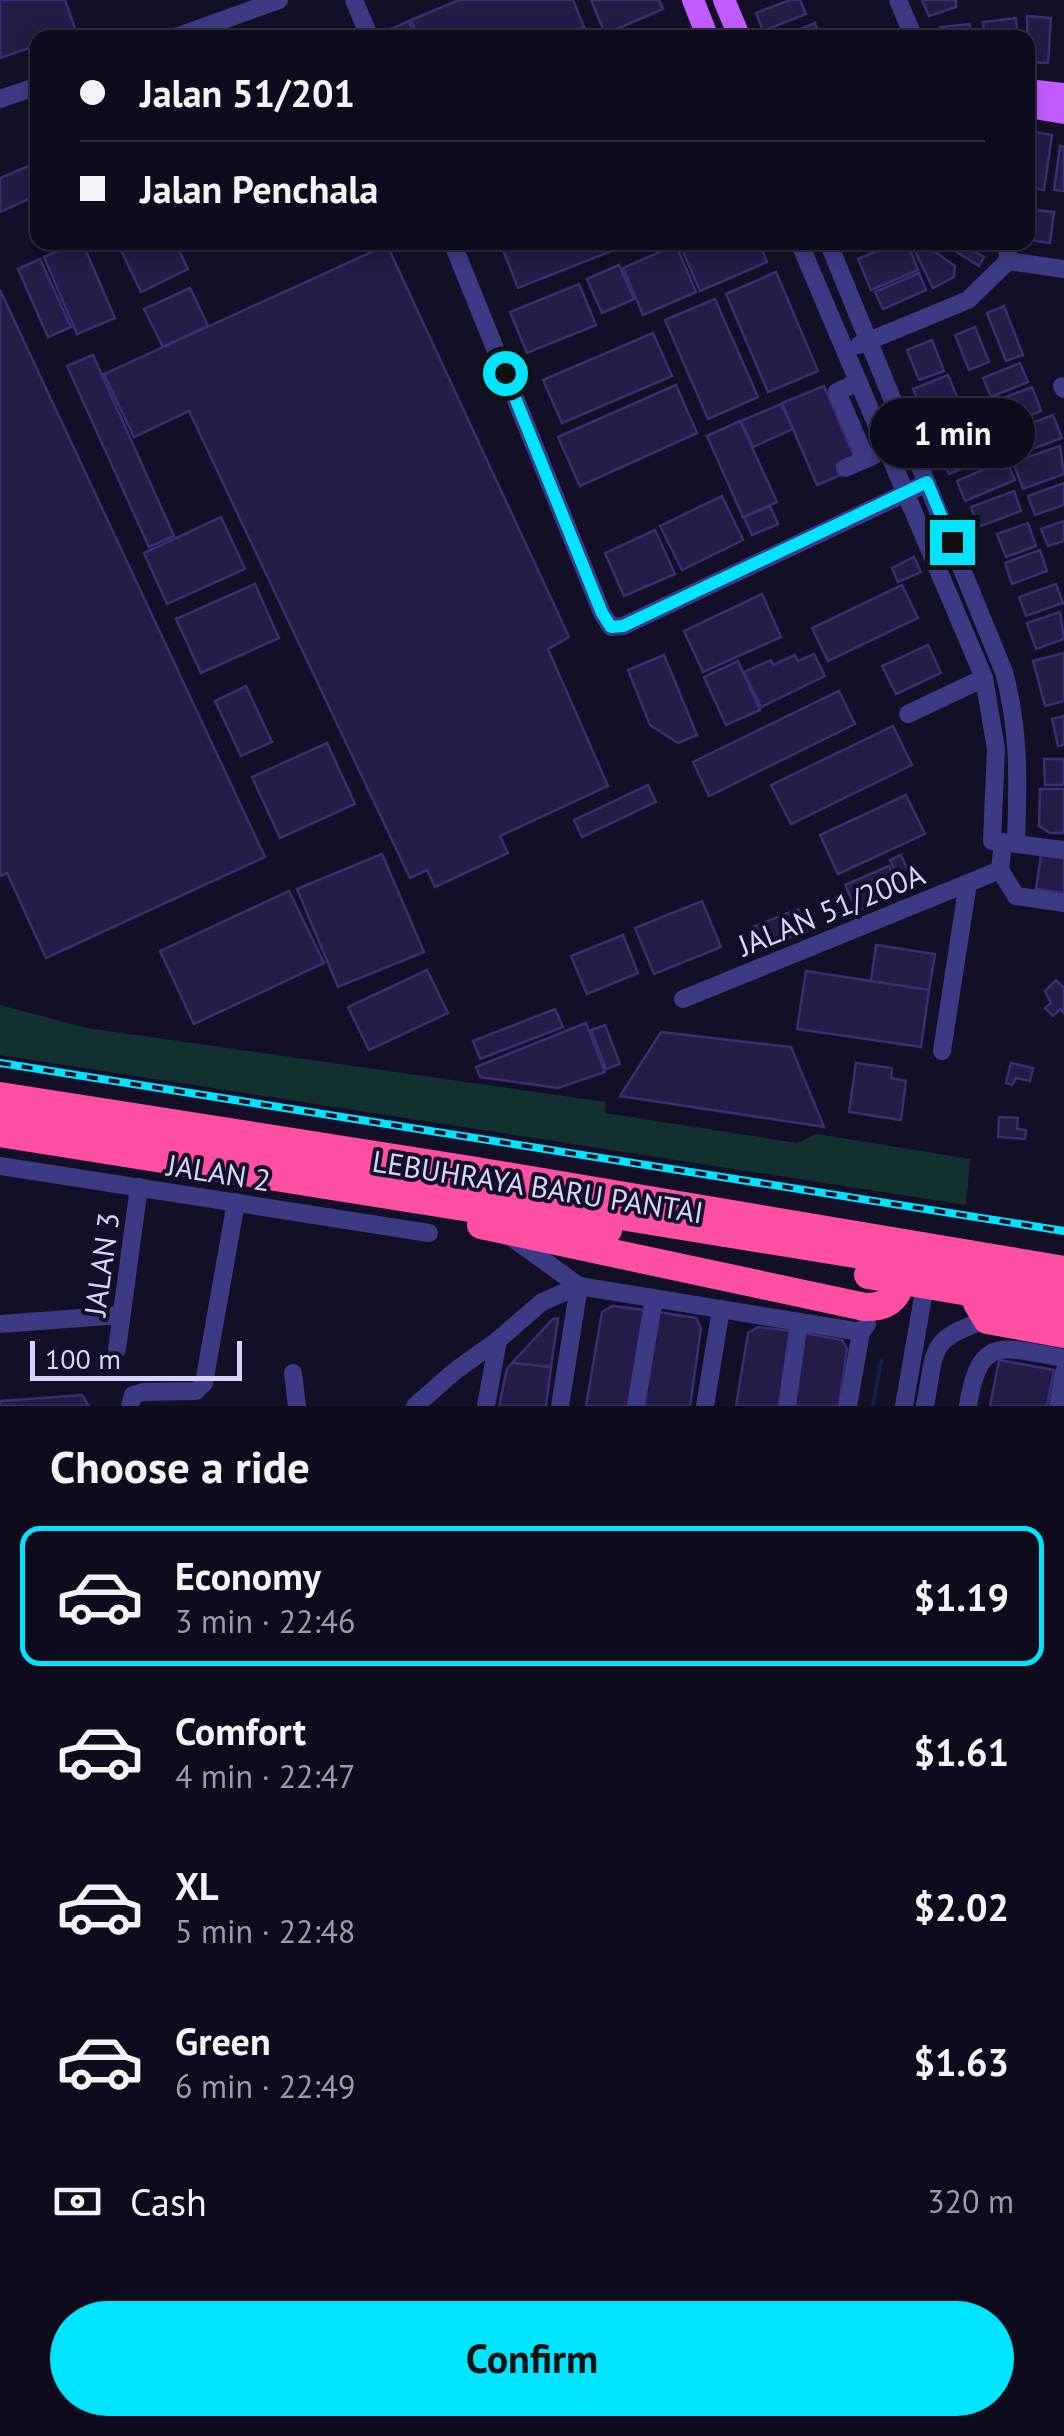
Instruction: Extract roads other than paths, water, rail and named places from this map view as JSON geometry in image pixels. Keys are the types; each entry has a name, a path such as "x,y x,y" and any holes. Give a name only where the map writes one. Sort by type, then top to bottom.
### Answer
{"highway":[{"path":"0,1096 489,1172 1064,1270"},
{"name":"LEBUHRAYA BARU PANTAI","path":"0,1115 1064,1288"},
{"name":"LEBUHRAYA BARU PANTAI","path":"0,1132 1064,1308"},
{"path":"416,1198 454,1218 503,1232 865,1307 886,1306 898,1290 900,1268 897,1256 888,1246 869,1237"},
{"path":"1022,1263 999,1270 980,1284 977,1303 987,1320 1064,1334"}],"main road":[{"path":"692,0 705,30"},
{"path":"724,0 737,30"},
{"path":"1035,91 1064,94"},
{"path":"1035,109 1064,113"}],"street":[{"path":"196,30 279,0"},
{"path":"354,0 367,30"},
{"path":"898,0 911,30"},
{"path":"0,99 30,89"},
{"path":"455,250 602,613 614,628 927,482"},
{"path":"802,250 984,678 996,749 1004,842"},
{"path":"831,250 989,632 1014,708 1019,750 1000,870 1016,896 1064,903"},
{"path":"844,351 968,300 1008,252 1064,270"},
{"path":"858,382 837,392 866,459"},
{"path":"845,468 887,450"},
{"path":"582,623 602,613"},
{"path":"908,714 984,678"},
{"path":"1004,842 1064,850"},
{"name":"JALAN 51/200A","path":"683,999 1000,870"},
{"path":"942,1051 968,884"},
{"name":"JALAN 2","path":"0,1166 429,1232"},
{"name":"JALAN 3","path":"117,1349 139,1188"},
{"path":"130,1406 133,1395 196,1391 204,1383 236,1202"},
{"path":"503,1232 580,1286 861,1332"},
{"path":"904,1406 923,1298 937,1276 949,1267 963,1264 1022,1263"},
{"path":"415,1406 454,1370 498,1340 542,1302 580,1286"},
{"path":"560,1406 580,1286"},
{"path":"636,1406 654,1298"},
{"path":"848,1406 861,1332 886,1306"},
{"path":"705,1406 721,1309"},
{"path":"0,1324 122,1315"},
{"path":"925,1406 940,1342 948,1334 987,1320"},
{"path":"786,1406 800,1322"},
{"path":"486,1406 498,1340"},
{"path":"968,1406 973,1374 988,1355 1014,1350 1064,1358"},
{"path":"1058,1406 1064,1372"},
{"path":"293,1373 297,1406"}],"waterway":[{"path":"873,1406 881,1361"}],"railway":[{"path":"0,1063 1064,1231"}]}
